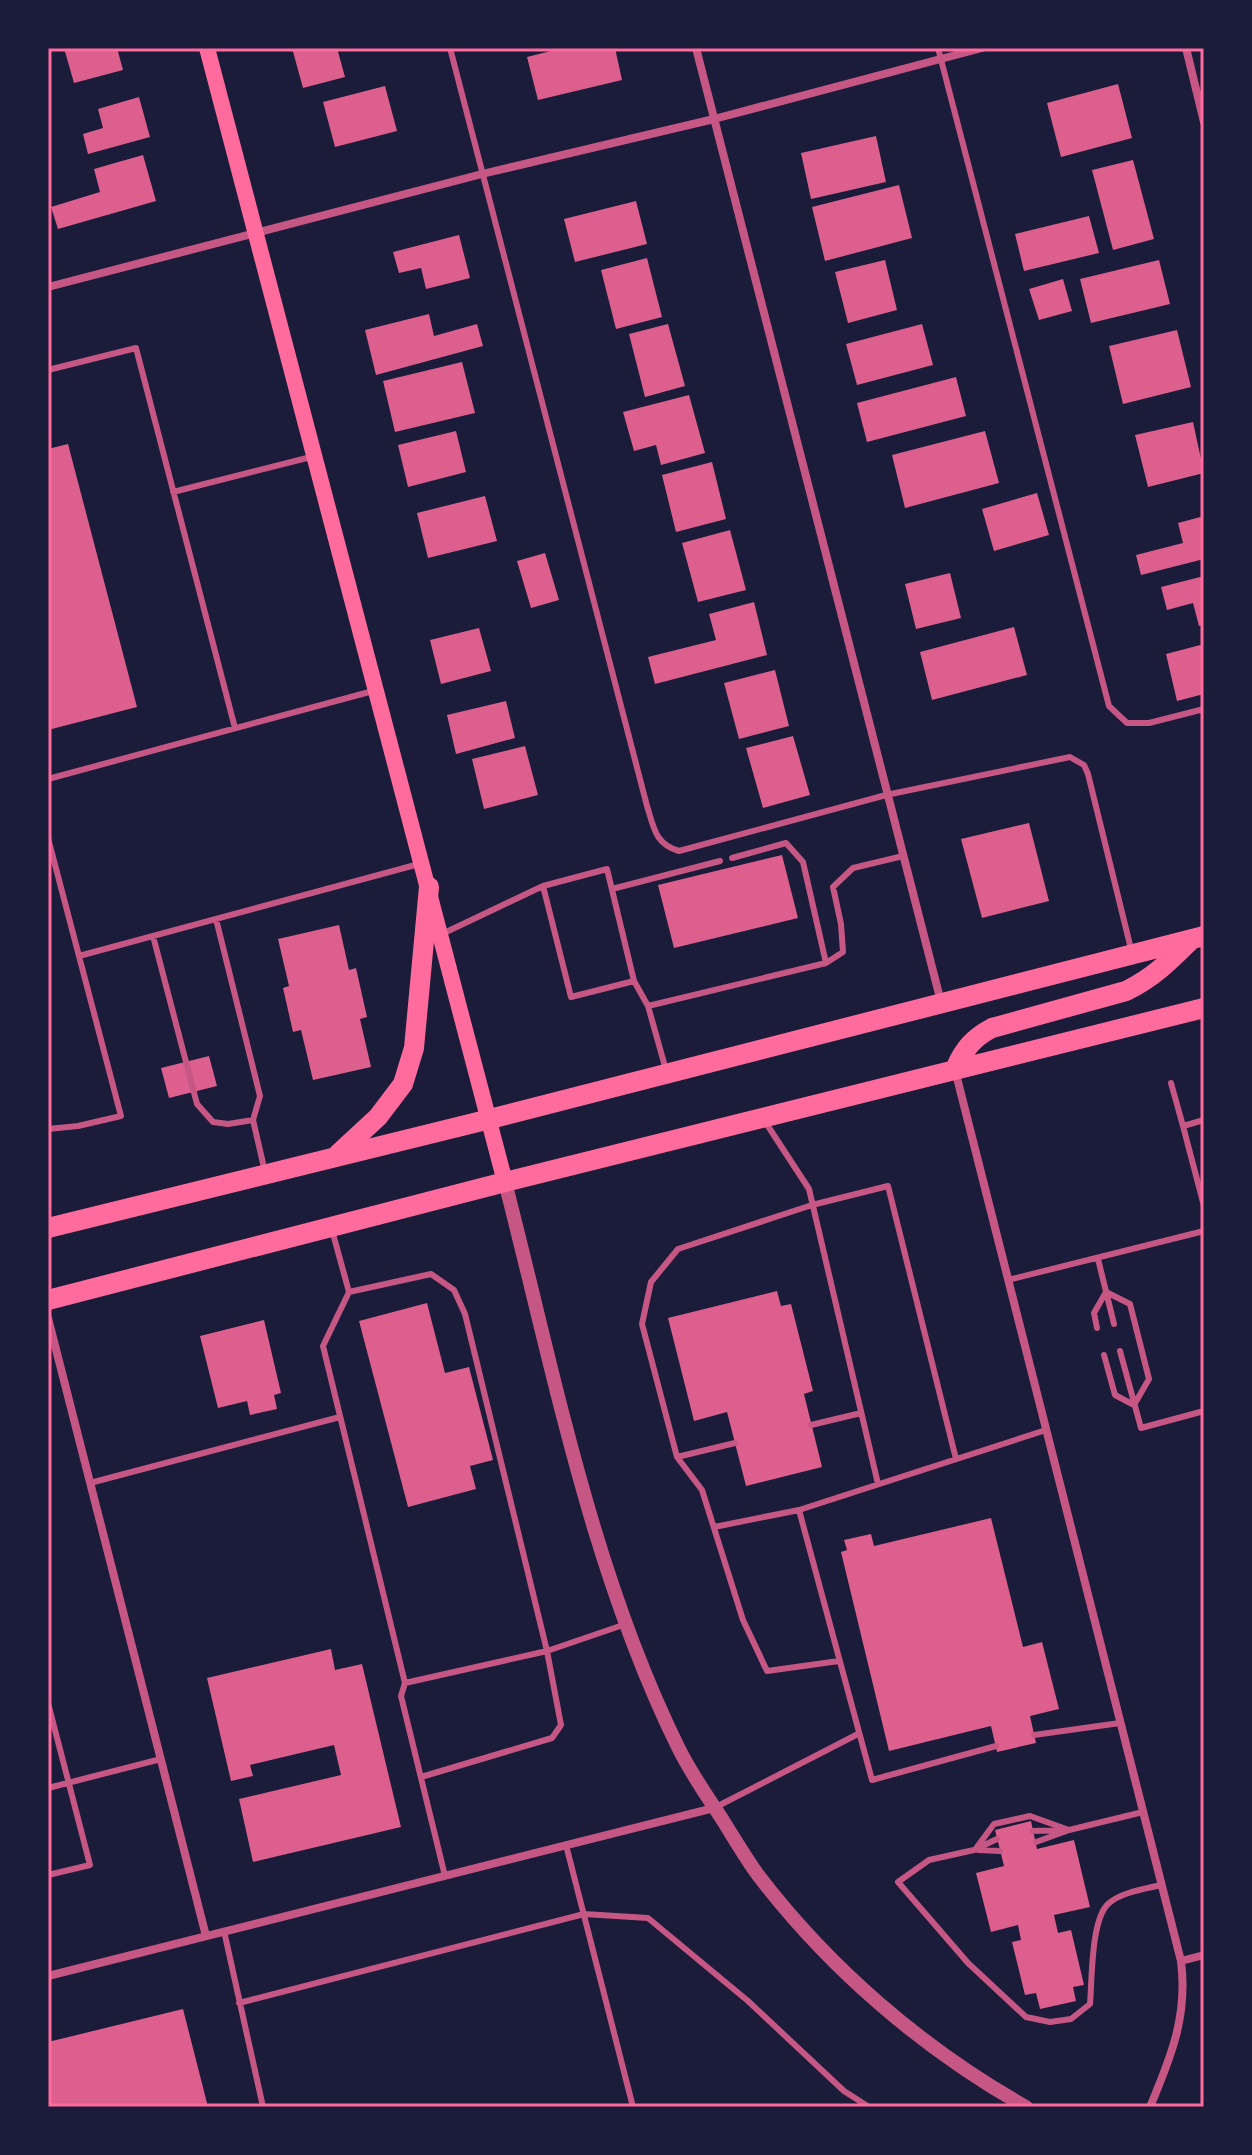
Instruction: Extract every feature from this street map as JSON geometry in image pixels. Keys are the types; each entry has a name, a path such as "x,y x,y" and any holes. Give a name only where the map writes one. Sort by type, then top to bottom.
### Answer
{"main road":[{"path":"207,48 505,1182"},
{"path":"336,1156 378,1117 403,1084 414,1048 429,887"},
{"path":"48,1228 1198,938"},
{"path":"955,1069 964,1051 977,1036 992,1028 1136,986 1162,970 1198,938"},
{"path":"48,1300 762,1117 1204,1008"}],"street":[{"path":"696,48 941,1003"},
{"path":"48,287 982,48"},
{"path":"1186,48 1204,122"},
{"path":"955,1069 1181,1961 1185,1990 1173,2055 1150,2107"},
{"path":"505,1182 584,1493 626,1624 647,1681 679,1751 758,1875 831,1959 879,2004 946,2055 1026,2107"},
{"path":"48,1318 206,1936"},
{"path":"48,1976 714,1808"},
{"path":"1181,1961 1204,1955"}],"lane":[{"path":"450,48 647,806 664,847 679,851 886,795 1070,757 1078,760 1088,774 1132,954"},
{"path":"938,48 1109,706 1127,723 1149,723 1204,709"},
{"path":"48,370 136,348 235,728"},
{"path":"173,492 314,456"},
{"path":"48,779 377,690"},
{"path":"48,838 121,1116 48,1129"},
{"path":"732,858 786,843 803,862 826,963"},
{"path":"648,1006 826,963 843,952 833,887 853,868 903,856"},
{"path":"612,889 720,861"},
{"path":"79,956 422,863"},
{"path":"441,934 543,886 607,869 634,981 648,1006 666,1073"},
{"path":"543,886 571,997 634,981"},
{"path":"216,919 260,1096 253,1120 265,1173"},
{"path":"153,936 197,1104 213,1122 228,1124 253,1120"},
{"path":"1171,1083 1204,1206"},
{"path":"762,1117 809,1189 878,1484"},
{"path":"1183,1126 1204,1120"},
{"path":"839,1661 767,1671 743,1620 702,1490 677,1457 642,1324 651,1282 678,1249 812,1205 888,1186 956,1459"},
{"path":"331,1227 349,1292 323,1346 405,1683 401,1696 445,1876"},
{"path":"1008,1280 1204,1231"},
{"path":"1098,1259 1114,1324"},
{"path":"349,1292 431,1274 454,1290 465,1314 547,1651 561,1725 552,1738 421,1777"},
{"path":"1097,1328 1094,1313 1106,1292"},
{"path":"1106,1292 1130,1304 1149,1379 1134,1405"},
{"path":"1120,1351 1141,1428 1204,1411"},
{"path":"1104,1355 1115,1395 1134,1405"},
{"path":"811,1425 861,1413"},
{"path":"90,1483 340,1417"},
{"path":"714,1527 799,1510 1046,1430"},
{"path":"677,1457 735,1443"},
{"path":"799,1510 872,1780 996,1746"},
{"path":"405,1683 547,1651 626,1624"},
{"path":"48,1703 90,1865 48,1875"},
{"path":"1034,1735 1120,1723"},
{"path":"714,1808 858,1734"},
{"path":"48,1788 161,1759"},
{"path":"1036,1842 1069,1830 1143,1812"},
{"path":"974,1850 994,1824 1030,1816 1069,1830"},
{"path":"1033,1831 1069,1830"},
{"path":"997,1839 974,1850 929,1860 898,1882 968,1963 1026,2017 1050,2022 1071,2019 1090,2004 1097,1926 1107,1905 1126,1895 1161,1885"},
{"path":"566,1845 633,2107"},
{"path":"974,1850 1000,1851"},
{"path":"239,2003 584,1914 648,1918 748,2001 844,2091 869,2107"},
{"path":"224,1931 263,2107"}],"building":[{"path":"64,48 117,48 123,70 74,83"},
{"path":"292,48 337,48 345,77 303,88"},
{"path":"563,48 615,48 622,80 538,100 527,57"},
{"path":"1118,84 1132,138 1061,157 1047,103"},
{"path":"385,86 397,131 335,147 323,102"},
{"path":"139,97 150,137 88,154 83,134 103,128 98,109"},
{"path":"876,136 886,182 811,199 801,153"},
{"path":"143,155 156,201 58,229 51,207 100,192 94,169"},
{"path":"1133,160 1154,239 1113,250 1092,170"},
{"path":"899,185 912,238 825,261 812,207"},
{"path":"636,201 647,244 575,262 564,219"},
{"path":"1089,216 1099,253 1024,271 1015,234"},
{"path":"459,235 470,278 426,289 421,268 399,273 393,252"},
{"path":"647,258 662,317 616,329 601,270"},
{"path":"885,260 897,310 848,323 835,272"},
{"path":"1159,260 1170,304 1091,323 1080,279"},
{"path":"1063,279 1072,311 1039,320 1029,289"},
{"path":"429,314 434,336 477,324 483,346 376,375 365,330"},
{"path":"668,324 685,386 645,397 629,334"},
{"path":"922,324 933,365 857,385 846,344"},
{"path":"1177,330 1191,387 1123,404 1109,346"},
{"path":"462,362 475,413 395,432 383,381"},
{"path":"956,377 966,416 867,442 857,403"},
{"path":"689,395 705,453 661,465 656,445 634,451 623,412"},
{"path":"1193,422 1204,473 1148,487 1135,435"},
{"path":"456,431 466,472 408,487 398,445"},
{"path":"985,431 999,483 905,508 892,455"},
{"path":"68,444 137,707 48,730 48,449"},
{"path":"712,462 726,519 676,532 662,475"},
{"path":"1037,493 1049,535 994,551 982,509"},
{"path":"485,496 497,541 428,558 417,513"},
{"path":"1204,516 1204,559 1141,575 1136,555 1183,543 1178,523"},
{"path":"730,530 746,590 698,602 682,543"},
{"path":"545,553 559,600 531,608 517,561"},
{"path":"950,573 961,618 916,629 905,584"},
{"path":"1204,576 1204,625 1199,626 1193,603 1167,610 1161,587"},
{"path":"754,602 767,655 655,684 648,657 716,640 709,614"},
{"path":"1014,627 1027,675 932,700 920,652"},
{"path":"479,628 491,671 441,684 430,640"},
{"path":"1204,644 1204,694 1177,701 1166,654"},
{"path":"775,670 789,726 739,739 724,683"},
{"path":"506,701 515,738 456,754 447,715"},
{"path":"793,736 810,795 763,808 746,748"},
{"path":"525,746 538,795 484,809 472,759"},
{"path":"1029,823 1049,901 982,918 961,839"},
{"path":"782,855 798,918 674,948 658,885"},
{"path":"339,925 349,970 356,968 367,1017 360,1019 371,1067 313,1080 301,1030 293,1032 283,988 289,986 278,939"},
{"path":"209,1056 217,1086 169,1098 161,1068"},
{"path":"777,1291 781,1306 791,1304 813,1391 804,1394 822,1467 746,1486 727,1412 694,1421 668,1318"},
{"path":"427,1303 445,1373 469,1367 493,1460 470,1466 476,1489 408,1507 359,1321"},
{"path":"264,1320 281,1393 274,1395 277,1409 250,1415 247,1401 218,1408 200,1336"},
{"path":"991,1518 1023,1647 1042,1642 1059,1709 1030,1716 1036,1743 997,1752 991,1726 889,1751 841,1552 847,1550 844,1540 871,1534 874,1546"},
{"path":"331,1649 335,1670 362,1664 401,1827 253,1862 239,1799 341,1775 334,1745 250,1765 253,1776 231,1781 207,1678"},
{"path":"1031,1821 1037,1849 1074,1840 1090,1907 1054,1915 1058,1933 1071,1930 1084,1985 1073,1987 1076,2001 1040,2009 1036,1993 1025,1995 1012,1942 1021,1940 1018,1925 991,1932 976,1873 1004,1866 995,1830"},
{"path":"183,2009 208,2107 48,2107 48,2042"}]}
